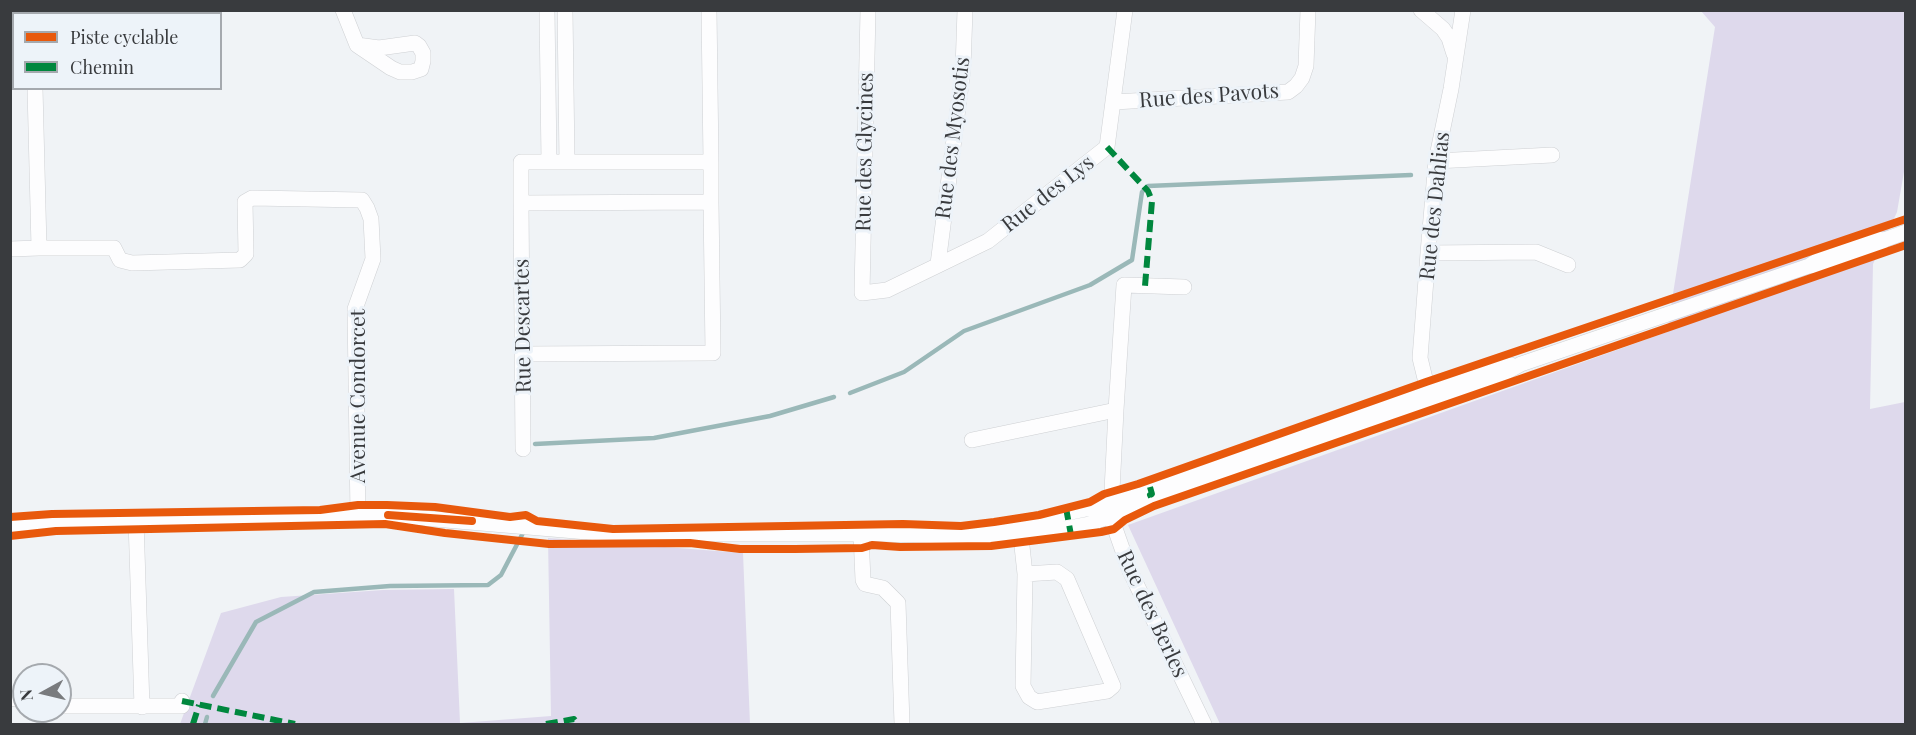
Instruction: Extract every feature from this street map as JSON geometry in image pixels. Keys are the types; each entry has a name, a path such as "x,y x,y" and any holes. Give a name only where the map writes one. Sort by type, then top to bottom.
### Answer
{"street":[{"path":"343,10 357,45"},
{"path":"547,10 549,162 711,162"},
{"path":"565,10 567,162"},
{"path":"524,354 713,353 709,10"},
{"name":"Rue des Glycines","path":"862,292 868,10"},
{"name":"Rue des Myosotis","path":"938,264 963,69 965,10"},
{"name":"Rue des Lys","path":"862,292 887,290 988,241 1107,147 1125,10"},
{"name":"Rue des Pavots","path":"1114,102 1288,92 1302,78 1306,66 1308,10"},
{"path":"1421,10 1443,29 1449,38 1455,57"},
{"name":"Rue des Dahlias","path":"1429,396 1420,358 1436,161 1451,89 1463,10"},
{"path":"35,90 39,248"},
{"path":"1436,161 1552,155"},
{"name":"Rue Descartes","path":"524,449 521,162 549,162"},
{"name":"Avenue Condorcet","path":"10,249 114,248 120,260 132,263 240,260 246,254 245,202 252,198 362,200 371,219 373,259 355,309 358,516"},
{"path":"521,203 711,202"},
{"path":"950,536 963,541 980,541 1069,529 1112,508 1429,396 1490,381 1521,364 1809,266 1837,262 1865,252 1884,240 1905,232"},
{"path":"1428,253 1536,252 1568,265"},
{"name":"Rue des Berles","path":"1184,287 1124,285 1112,508 1114,529 1130,572 1203,724"},
{"path":"972,440 1116,410"},
{"path":"10,526 32,523 387,515 611,534 950,536 1091,508 1112,508"},
{"path":"136,520 142,707"},
{"path":"861,534 863,580 866,584 883,588 898,603 902,724"},
{"path":"1021,537 1025,574 1023,686 1029,697 1037,702 1107,691 1113,686 1067,579 1057,572 1025,574"},
{"path":"72,706 182,706 182,701"}],"shaded area":[{"path":"1701,11 1905,11 1905,166 1897,212 1873,264 1870,409 1905,402 1905,724 1220,724 1128,525 1667,332 1715,27"},
{"path":"548,538 743,553 750,724 180,724 221,613 281,597 383,590 454,589 460,723 551,716"}],"waterway":[{"path":"850,393 904,372 964,331 1090,285 1132,260 1142,192 1148,186 1411,175"},
{"path":"535,444 654,438 770,416 834,397"},
{"path":"213,696 256,622 314,592 390,586 488,585 501,575 524,531"},
{"path":"205,724 207,717"}],"marked path":[{"path":"1107,147 1148,191 1152,201 1145,286"},
{"path":"1150,487 1153,501"},
{"path":"1066,508 1071,535"},
{"path":"182,701 295,724"},
{"path":"193,724 199,705"},
{"path":"546,724 574,719 578,724"}],"cycle path":[{"path":"10,517 52,514 320,510 358,505 387,505 435,507 510,517 526,515 537,521 613,529 903,524 961,526 1039,515 1090,502 1104,494 1426,382 1906,219"},
{"path":"10,536 56,531 385,524 549,544 690,543 740,549 795,549 862,548 872,545 991,546 1101,532 1114,529 1125,520 1154,506 1906,245"},
{"path":"388,515 472,521"}]}
